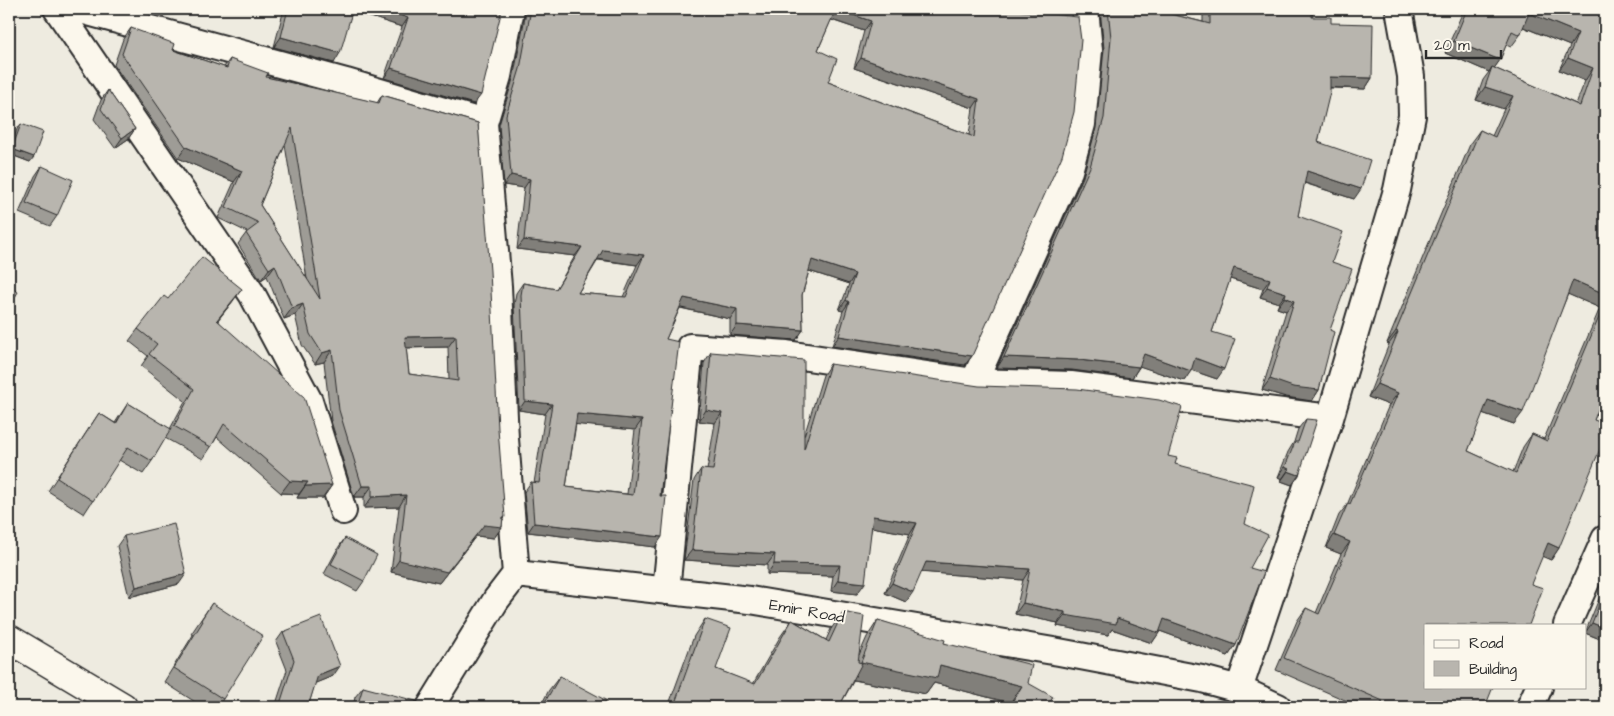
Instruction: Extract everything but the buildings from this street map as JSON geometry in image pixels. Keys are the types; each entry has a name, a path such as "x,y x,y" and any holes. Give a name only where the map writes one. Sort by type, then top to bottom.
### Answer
{"street":[{"path":"57,9 252,294 309,401 344,511"},
{"path":"77,9 346,82 484,123"},
{"path":"430,707 496,600 516,574 505,439 498,286 484,123 498,76 511,9"},
{"path":"974,382 1069,171 1082,124 1090,50 1086,9"},
{"path":"1239,689 1330,418 1397,190 1412,116 1411,76 1399,9"},
{"path":"666,591 690,347 787,354 974,382 1071,384 1330,418"},
{"path":"1567,624 1605,538"},
{"name":"Emir Road","path":"516,574 750,600 1059,652 1202,679 1239,689 1278,707"},
{"path":"9,639 123,707"},
{"path":"1530,707 1539,688"}]}
